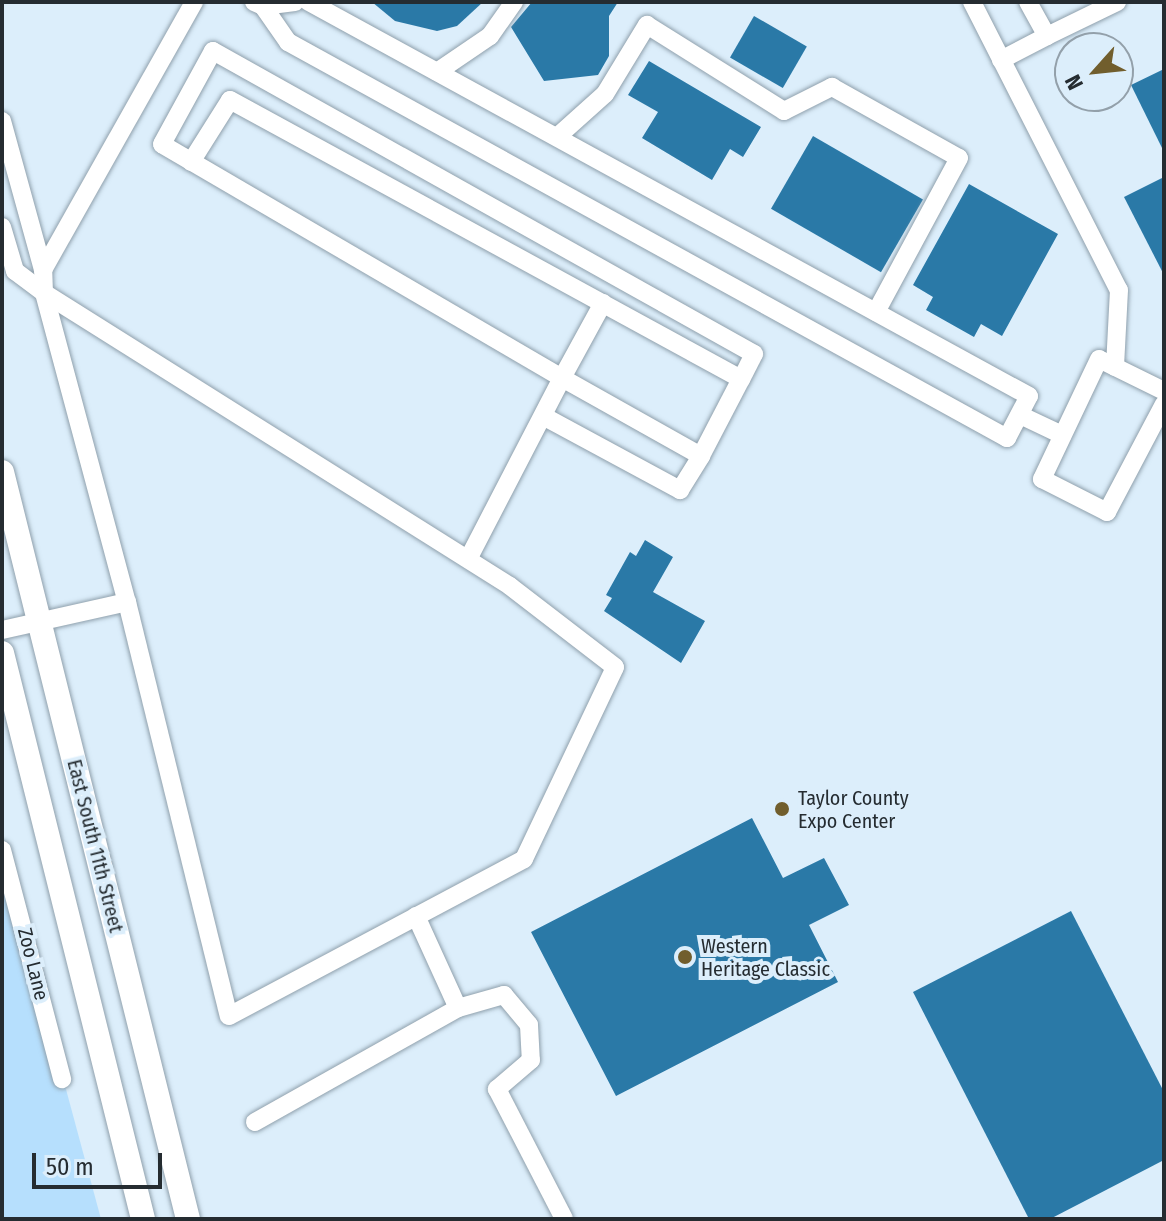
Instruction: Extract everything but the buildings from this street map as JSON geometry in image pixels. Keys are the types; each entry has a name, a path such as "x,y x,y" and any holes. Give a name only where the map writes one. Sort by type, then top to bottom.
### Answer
{"main road":[{"name":"East South 11th Street","path":"2,472 188,1219"},
{"path":"2,653 143,1219"}],"lane":[{"path":"43,270 194,2"},
{"path":"259,4 295,2"},
{"path":"259,4 288,42 1007,438 1029,396 309,2"},
{"path":"437,72 490,36 514,2"},
{"path":"972,2 1119,290 1115,367"},
{"path":"1028,2 1047,36"},
{"path":"1001,60 1117,2"},
{"path":"557,137 605,94 647,25 784,111 832,87 959,158 876,312"},
{"path":"543,416 680,490 701,456 754,354 213,51 162,144 701,456"},
{"path":"191,162 230,100 741,379"},
{"path":"2,121 43,270 44,293 127,602 229,1016 524,859 615,667 468,559 44,293 15,271 2,227"},
{"path":"468,559 603,303"},
{"path":"1164,391 1099,359 1042,479 1107,512 1164,404"},
{"path":"1020,415 1062,435"},
{"path":"2,630 127,602"},
{"name":"Zoo Lane","path":"2,850 62,1079"},
{"path":"416,916 458,1008"},
{"path":"255,1122 458,1008 504,995 529,1025 531,1060 497,1089 564,1219"}],"shaded area":[{"path":"2,852 101,1219 2,1219"}],"place":[{"name":"Taylor County Expo Center","path":"782,809"},
{"name":"Western Heritage Classic","path":"685,957"}]}
